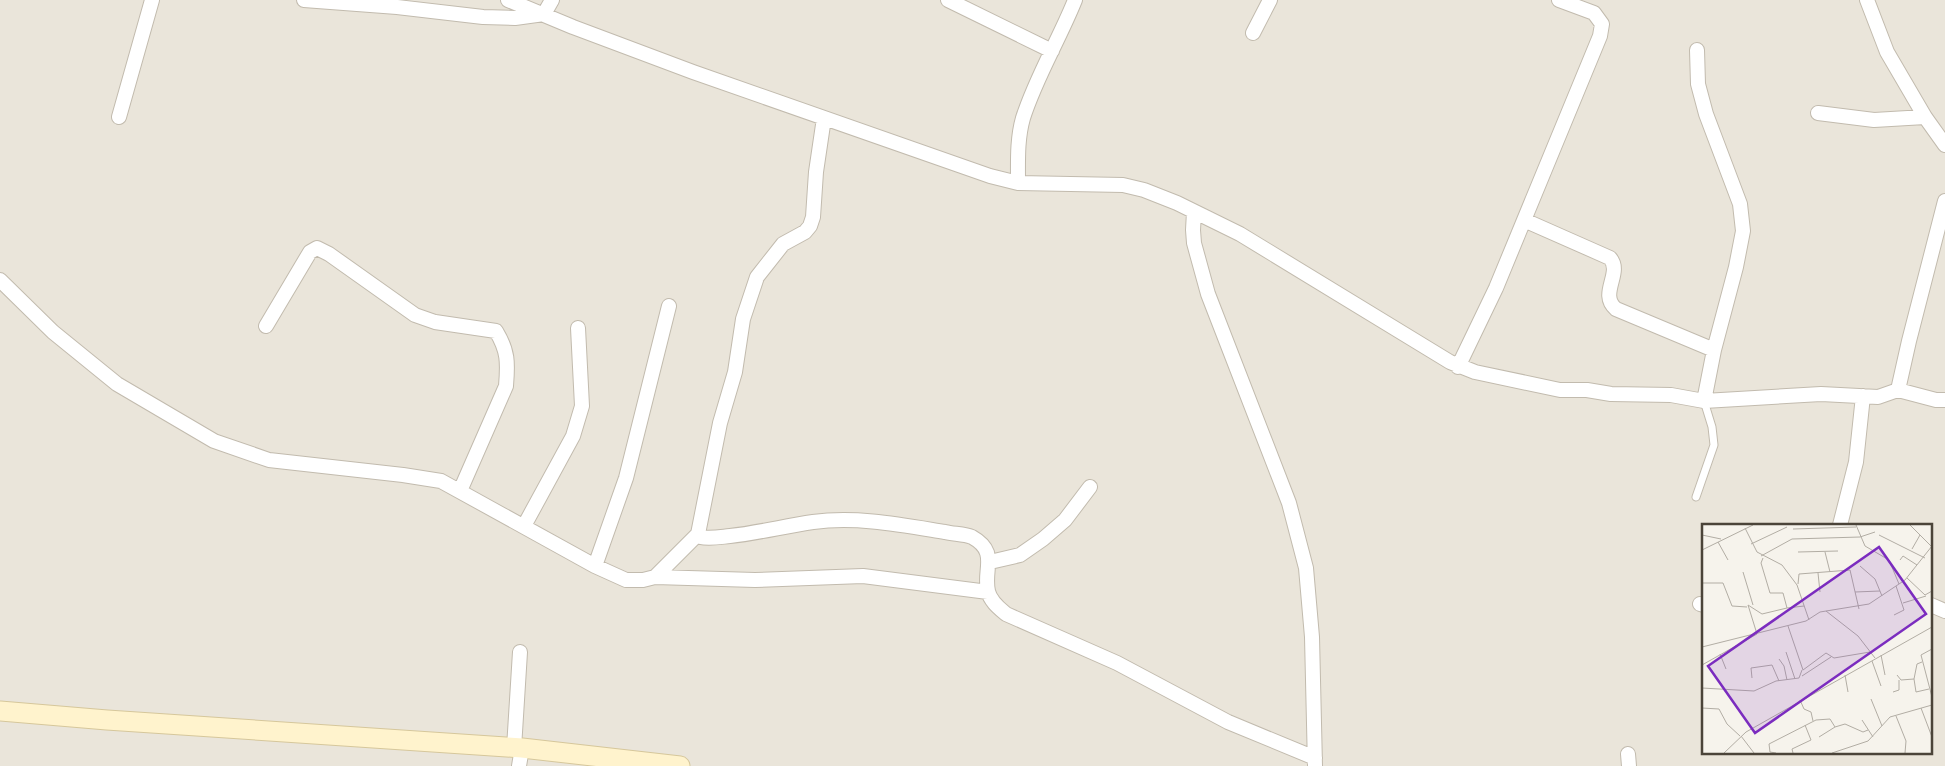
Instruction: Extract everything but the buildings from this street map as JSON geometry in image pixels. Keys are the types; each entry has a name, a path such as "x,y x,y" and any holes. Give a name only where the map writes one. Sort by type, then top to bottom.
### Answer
{"main road":[{"path":"0,711 680,766"}],"street":[{"path":"119,117 152,0"},
{"path":"304,0 397,7 483,17 514,18 544,14"},
{"path":"508,0 572,27 990,176 1018,183 1123,184 1144,190 1240,234 1458,366 1474,372 1560,390 1587,390 1611,394 1671,395 1704,401 1821,394 1878,397 1898,390 1936,400 1945,400"},
{"path":"544,14 552,0"},
{"path":"948,0 1052,51"},
{"path":"1018,183 1018,147 1023,118 1075,0"},
{"path":"1254,33 1270,0"},
{"path":"1458,366 1496,288 1600,36 1602,24 1594,13 1559,0"},
{"path":"1867,0 1887,52 1925,117 1945,145"},
{"path":"1697,50 1698,84 1706,114 1740,204 1743,231 1736,267 1714,350 1704,401"},
{"path":"1818,114 1874,120 1925,117"},
{"path":"655,577 698,534 720,423 735,372 743,319 757,277 782,244 805,232 810,226 813,217 816,172 824,118"},
{"path":"1898,390 1908,341 1945,201"},
{"path":"698,534 700,537 705,538 755,533 814,522 870,522 908,526 971,537 986,550 990,562 987,576 988,592 994,603 1006,614 1117,663 1228,722 1315,762 1312,637 1306,568 1289,503 1208,294 1194,243 1192,230 1194,212"},
{"path":"1524,220 1610,258 1614,262 1614,268 1608,298 1610,304 1616,309 1714,350"},
{"path":"266,326 310,252 317,248 329,254 415,315 435,322 496,331 505,346 508,367 506,386 460,491"},
{"path":"0,280 53,332 117,384 214,441 269,460 403,474 440,480 595,566 626,580 643,580 655,577 755,580 863,576 988,592"},
{"path":"595,566 626,478 670,306"},
{"path":"524,526 573,436 582,406 578,328"},
{"path":"1840,524 1856,462 1863,396"},
{"path":"990,562 1020,555 1043,539 1065,520 1090,487"},
{"path":"1932,605 1945,611"},
{"path":"518,754 520,652"}],"lane":[{"path":"1696,497 1714,445 1712,426 1704,401"}],"shaded area":[{"path":"0,0 1945,0 1945,766 0,766"}]}
